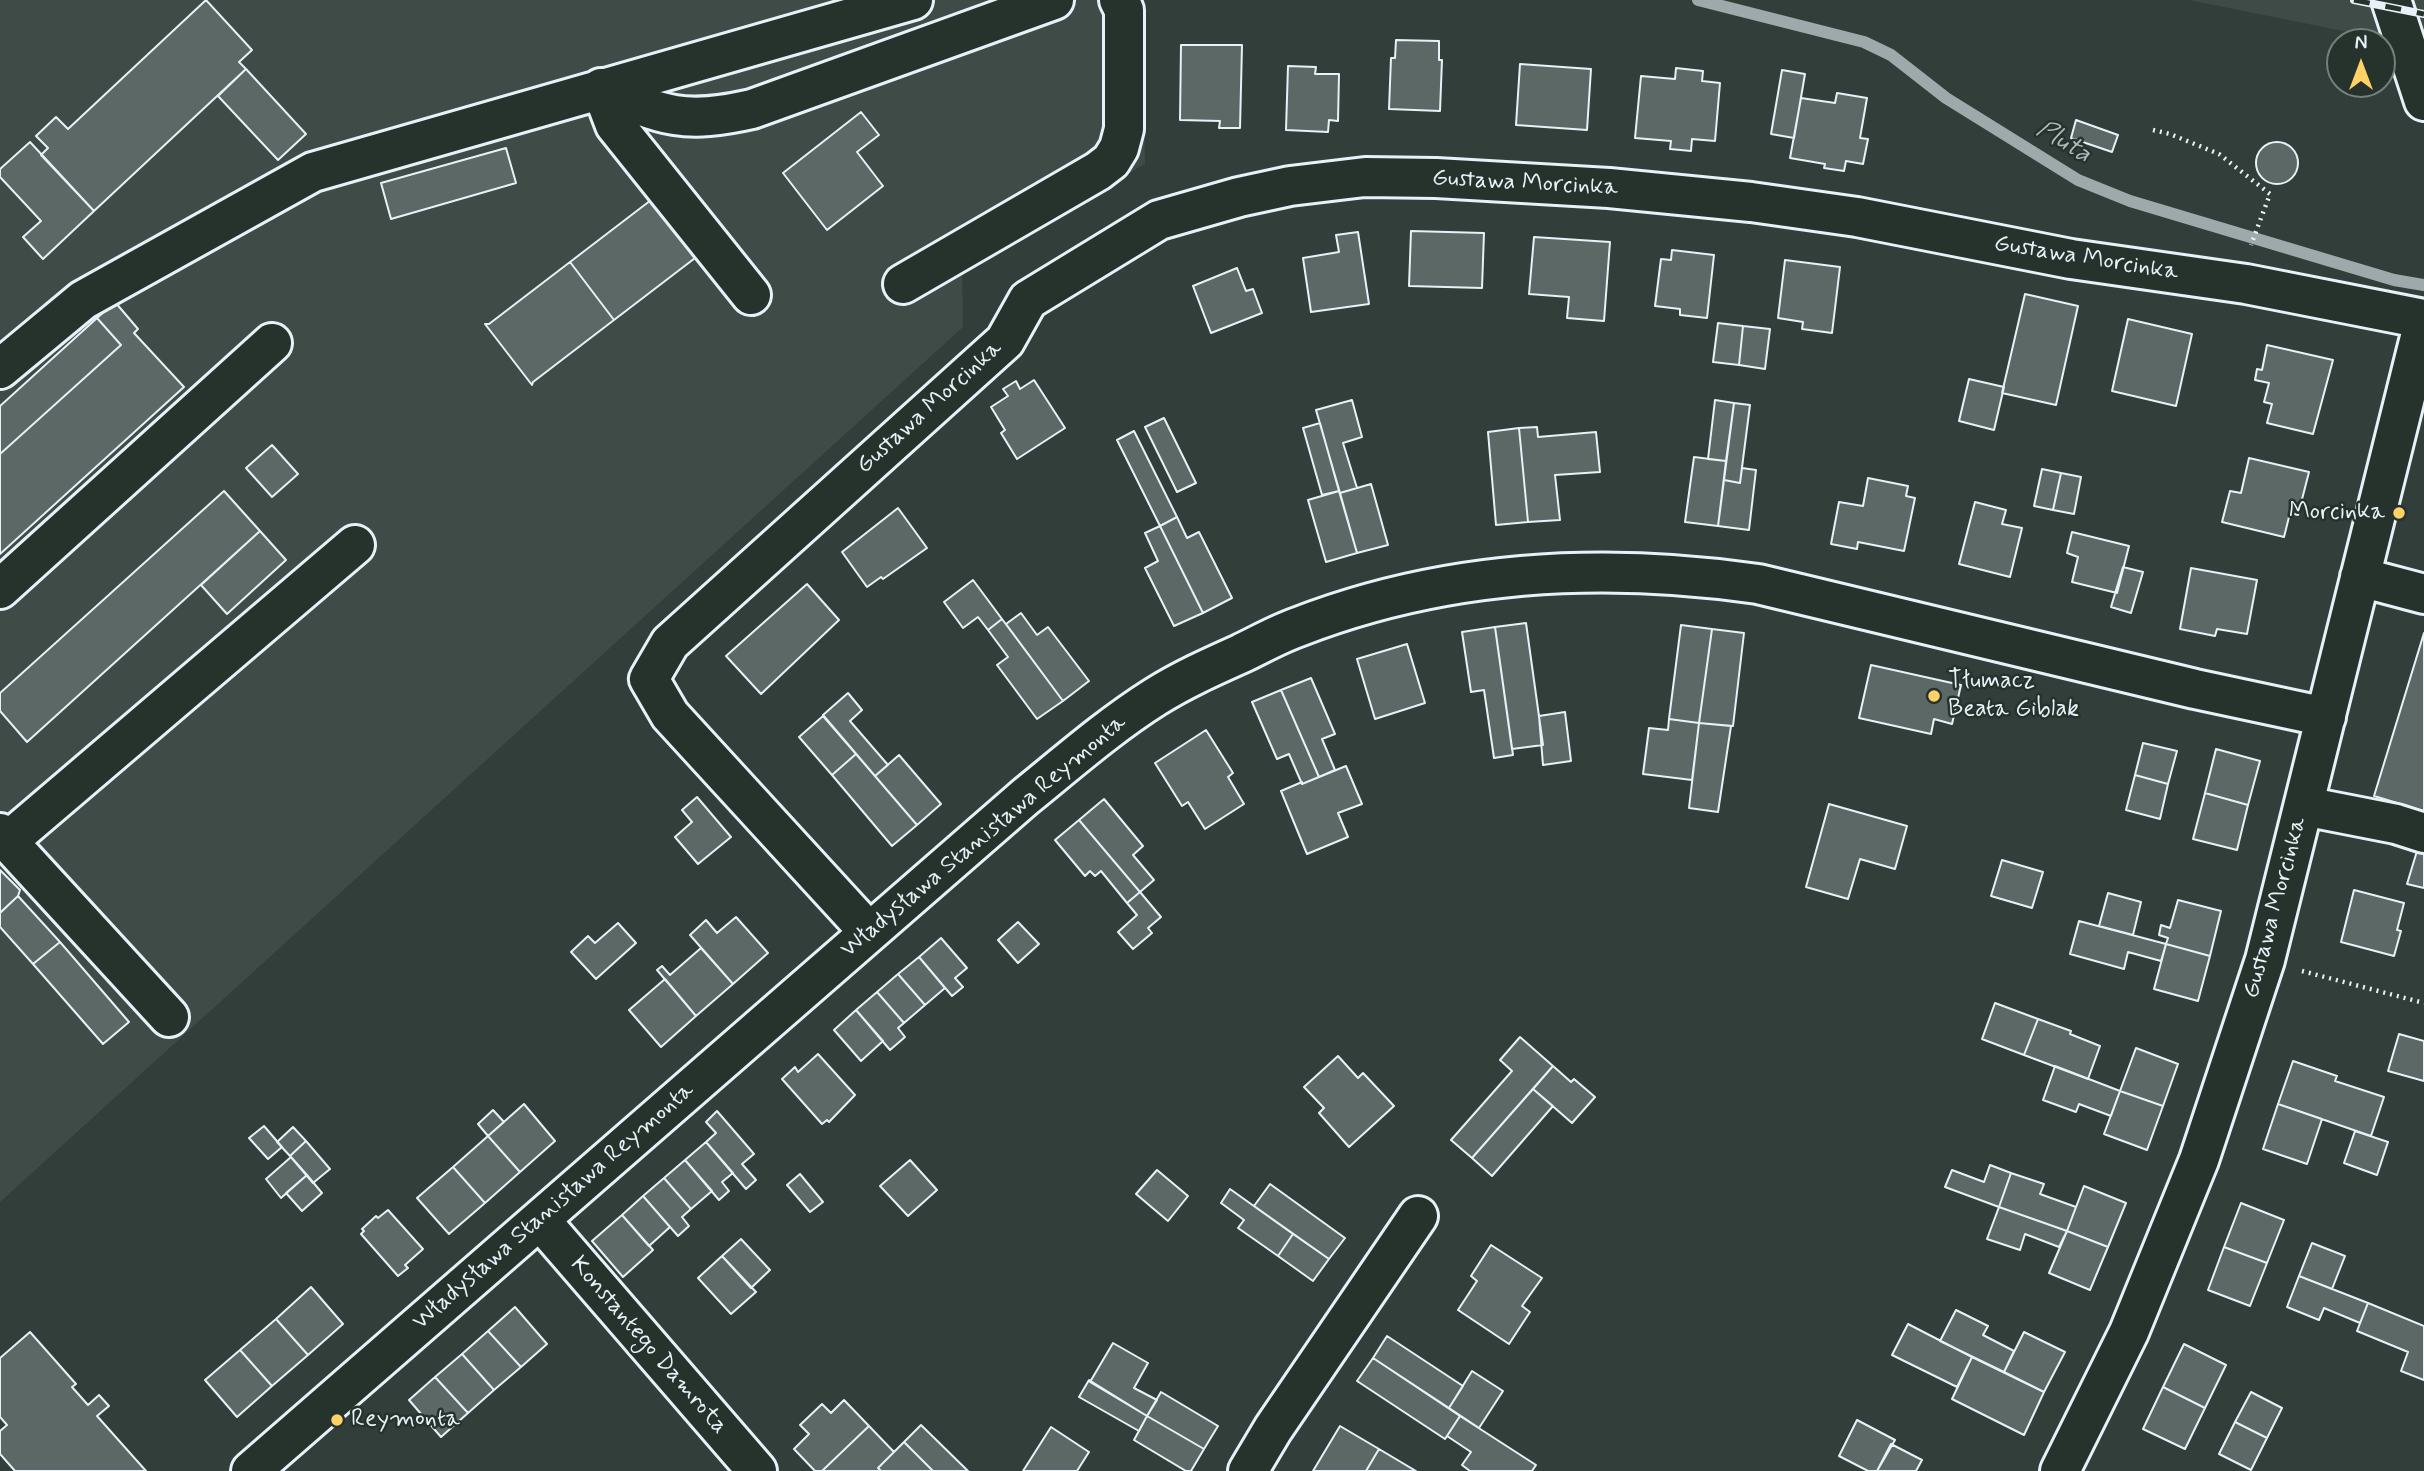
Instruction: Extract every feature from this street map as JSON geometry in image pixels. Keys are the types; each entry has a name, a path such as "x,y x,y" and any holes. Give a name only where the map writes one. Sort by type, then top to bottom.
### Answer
{"street":[{"path":"0,369 83,300 313,172 913,0"},
{"path":"601,88 648,110 668,116 722,116 752,108 1054,0"},
{"path":"903,284 1111,161 1119,148 1124,128 1125,10 1119,0"},
{"path":"2391,0 2424,101"},
{"path":"601,88 615,125 751,295"},
{"name":"Gustawa Morcinka","path":"869,933 670,715 649,679 670,643 1005,341 1028,300 1159,220 1239,197 1290,186 1365,177 1436,178 1609,188 1751,202 1857,217 2071,258 2246,284 2424,320 2265,960 2194,1172 2129,1332 2060,1471"},
{"path":"0,589 272,343"},
{"path":"169,1017 4,838 355,545"},
{"name":"Władysława Stanisława Reymonta","path":"251,1471 1025,797 1118,723 1156,697 1193,676 1297,627 1367,604 1436,587 1548,573 1634,572 1708,577 1746,582 2195,689 2326,717"},
{"path":"2360,576 2424,594"},
{"path":"2304,806 2396,824 2424,833"},
{"path":"1248,1471 1273,1429 1418,1216"},
{"name":"Konstantego Damrota","path":"540,1220 757,1471"}],"path":[{"path":"2153,130 2219,154 2270,194 2250,250"},
{"path":"2265,960 2424,1003"}],"shaded area":[{"path":"0,0 1142,0 1145,164 962,268 963,327 0,1202"},
{"path":"2189,0 2424,0 2424,48 2396,42 2396,28 2328,28"}],"building":[{"path":"206,0 252,50 239,62 246,69 94,211 41,155 48,148 36,136 56,117 68,129"},
{"path":"1396,40 1439,41 1439,60 1442,60 1440,111 1389,109 1391,58 1395,58"},
{"path":"1181,45 1242,45 1240,128 1219,128 1220,121 1180,120"},
{"path":"1520,64 1591,69 1587,130 1516,125"},
{"path":"1288,66 1316,67 1315,74 1339,74 1338,121 1329,120 1328,132 1286,130"},
{"path":"1676,68 1703,71 1702,81 1720,83 1715,141 1692,139 1691,151 1670,149 1671,141 1635,138 1641,76 1675,79"},
{"path":"246,69 306,134 278,160 218,96"},
{"path":"1782,70 1805,74 1794,138 1771,134"},
{"path":"1837,93 1867,98 1860,138 1868,139 1863,164 1846,161 1844,171 1824,168 1825,164 1790,158 1801,98 1835,103"},
{"path":"861,112 879,135 857,152 883,186 827,230 783,173"},
{"path":"2076,120 2118,135 2112,152 2071,138"},
{"path":"30,142 94,211 43,259 23,237 41,221 0,177 0,169"},
{"path":"2277,142 2292,148 2298,163 2292,178 2277,184 2262,178 2256,163 2262,148"},
{"path":"506,148 516,183 391,219 381,183"},
{"path":"655,197 699,255 614,320 570,262"},
{"path":"1411,231 1484,233 1482,288 1409,286"},
{"path":"1358,232 1369,304 1311,312 1303,258 1339,252 1336,235"},
{"path":"1534,237 1610,242 1604,321 1567,318 1569,297 1529,294"},
{"path":"1672,250 1714,255 1707,318 1680,315 1680,309 1655,306 1661,259 1671,260"},
{"path":"1785,260 1840,267 1832,333 1802,329 1803,322 1778,318"},
{"path":"570,262 614,320 532,385 485,324 489,324"},
{"path":"1237,268 1246,291 1253,289 1262,313 1211,333 1193,286"},
{"path":"2025,294 2078,306 2056,405 2002,393"},
{"path":"115,302 138,329 134,333 184,387 0,554 0,454 121,345 97,318"},
{"path":"97,318 121,345 0,454 0,406"},
{"path":"2128,319 2192,334 2176,406 2112,391"},
{"path":"1718,323 1743,326 1739,365 1713,362"},
{"path":"1743,326 1770,329 1765,369 1739,365"},
{"path":"2267,345 2333,360 2313,434 2267,423 2272,404 2264,402 2269,383 2255,380 2257,369 2262,370"},
{"path":"1969,379 2004,387 1994,430 1959,421"},
{"path":"1034,380 1065,428 1017,459 1001,433 1005,430 991,407 1008,396 1003,389 1016,381 1020,389"},
{"path":"1352,400 1362,437 1343,443 1357,488 1340,493 1316,410"},
{"path":"1715,400 1734,403 1726,461 1708,459"},
{"path":"1734,403 1750,405 1740,483 1724,480"},
{"path":"1164,418 1196,483 1177,492 1145,427"},
{"path":"1320,423 1339,491 1322,495 1303,428"},
{"path":"1537,427 1538,437 1596,432 1600,472 1555,475 1560,520 1528,522 1519,428"},
{"path":"1519,428 1528,522 1496,525 1488,432"},
{"path":"1134,431 1177,517 1160,526 1117,440"},
{"path":"272,445 298,474 272,497 246,468"},
{"path":"1694,457 1726,461 1718,526 1685,522"},
{"path":"2249,458 2309,472 2298,515 2290,513 2284,537 2222,522 2230,491 2241,493"},
{"path":"1742,468 1756,470 1749,530 1718,526 1724,480 1740,483"},
{"path":"2042,469 2061,473 2053,510 2034,506"},
{"path":"2061,473 2081,477 2074,514 2053,510"},
{"path":"1868,478 1908,486 1906,496 1915,498 1904,551 1858,542 1857,549 1831,544 1839,502 1863,506"},
{"path":"1371,484 1388,545 1357,553 1340,493"},
{"path":"224,491 260,531 27,742 0,711 0,693"},
{"path":"1339,491 1357,553 1326,562 1308,500"},
{"path":"1975,502 2006,510 2002,524 2022,528 2010,577 1959,564"},
{"path":"898,508 927,548 867,587 842,552"},
{"path":"1177,517 1187,538 1199,532 1232,598 1203,613 1160,526"},
{"path":"1160,526 1203,613 1174,626 1145,568 1158,561 1145,533"},
{"path":"260,531 286,560 227,614 201,585"},
{"path":"2072,532 2129,546 2117,593 2072,582 2078,557 2067,553"},
{"path":"2123,567 2143,572 2131,613 2111,607"},
{"path":"2191,568 2257,580 2247,634 2217,629 2215,636 2180,629"},
{"path":"973,580 1002,619 988,630 978,617 963,628 944,602"},
{"path":"807,584 839,620 761,694 726,656"},
{"path":"1021,613 1037,635 1048,627 1089,681 1063,701 1006,624"},
{"path":"1002,619 1063,701 1037,719 997,665 1008,657 988,630"},
{"path":"1526,623 1543,745 1512,749 1495,627"},
{"path":"1681,625 1712,629 1699,723 1669,719"},
{"path":"1495,627 1513,755 1494,758 1484,690 1471,692 1462,632"},
{"path":"1712,629 1744,633 1733,726 1699,723"},
{"path":"2424,633 2424,811 2374,796"},
{"path":"1407,644 1425,703 1375,719 1357,659"},
{"path":"1871,665 1961,685 1952,724 1934,719 1931,734 1859,718"},
{"path":"1311,678 1335,734 1322,739 1335,770 1319,777 1281,690"},
{"path":"1281,690 1319,777 1302,784 1289,754 1277,759 1252,702"},
{"path":"848,693 862,710 850,721 888,765 875,776 823,715"},
{"path":"1565,712 1571,761 1543,765 1539,716"},
{"path":"823,716 856,754 832,775 799,737"},
{"path":"1669,719 1699,723 1692,780 1643,774 1649,728 1668,730"},
{"path":"1699,723 1731,726 1718,812 1689,808"},
{"path":"1206,730 1233,773 1228,777 1244,804 1205,829 1188,802 1182,806 1155,763"},
{"path":"2143,743 2177,751 2168,784 2135,775"},
{"path":"2216,749 2260,761 2248,805 2205,793"},
{"path":"856,754 917,825 892,846 832,775"},
{"path":"899,755 941,804 917,825 875,776"},
{"path":"1346,766 1362,804 1338,813 1348,837 1307,854 1281,791"},
{"path":"2135,775 2168,784 2160,819 2126,810"},
{"path":"2205,793 2248,805 2237,850 2193,839"},
{"path":"697,797 731,837 698,864 675,837 692,822 682,810"},
{"path":"1104,799 1143,846 1133,855 1154,880 1140,892 1079,820"},
{"path":"1829,804 1907,826 1895,869 1860,859 1848,899 1806,887"},
{"path":"1079,820 1140,892 1127,903 1101,871 1095,876 1090,871 1085,876 1055,840"},
{"path":"2417,851 2424,854 2424,888 2407,884"},
{"path":"2002,860 2043,872 2032,908 1991,896"},
{"path":"0,870 20,890 18,896 0,913"},
{"path":"2354,890 2404,903 2397,930 2401,931 2394,956 2341,942"},
{"path":"1140,892 1161,917 1148,928 1152,933 1133,949 1118,932 1137,915 1127,903"},
{"path":"2108,893 2141,902 2133,935 2099,926"},
{"path":"18,896 60,942 33,964 0,927 0,913"},
{"path":"2178,900 2221,911 2210,956 2166,944 2168,938 2159,935 2161,925 2170,928"},
{"path":"736,917 768,953 733,984 690,935 706,920 717,933"},
{"path":"2079,921 2166,944 2161,961 2128,952 2124,969 2070,954"},
{"path":"1018,922 1039,944 1018,963 998,940"},
{"path":"618,923 636,943 596,979 571,952 588,936 595,943"},
{"path":"941,938 967,968 955,978 963,987 952,996 919,957"},
{"path":"60,942 129,1022 103,1044 33,964"},
{"path":"2166,944 2210,956 2198,1001 2154,989"},
{"path":"701,948 733,984 696,1016 657,970 662,966 670,975"},
{"path":"919,957 945,988 925,1005 898,974"},
{"path":"898,974 925,1005 904,1023 877,992"},
{"path":"665,979 696,1016 661,1047 629,1010"},
{"path":"877,992 904,1023 898,1028 905,1037 890,1050 856,1010"},
{"path":"1995,1003 2038,1019 2024,1055 1982,1039"},
{"path":"856,1010 883,1041 861,1061 834,1030"},
{"path":"2038,1019 2071,1031 2070,1034 2100,1046 2088,1079 2024,1055"},
{"path":"2399,1034 2424,1041 2424,1081 2388,1071"},
{"path":"1520,1037 1553,1066 1472,1158 1451,1140 1512,1071 1500,1060"},
{"path":"2136,1048 2178,1064 2163,1106 2120,1091"},
{"path":"818,1054 855,1095 829,1122 827,1120 822,1124 782,1079 795,1067 798,1072"},
{"path":"1338,1056 1358,1078 1363,1073 1394,1106 1349,1147 1319,1113 1324,1108 1304,1087"},
{"path":"2293,1061 2337,1076 2335,1081 2384,1097 2371,1136 2278,1104"},
{"path":"1553,1066 1571,1082 1574,1079 1595,1097 1572,1123 1533,1089"},
{"path":"2055,1066 2120,1091 2111,1116 2079,1104 2076,1112 2043,1100"},
{"path":"1533,1089 1553,1106 1492,1176 1472,1158"},
{"path":"2120,1091 2163,1106 2147,1150 2104,1134"},
{"path":"524,1104 555,1141 520,1172 488,1136"},
{"path":"2278,1104 2322,1119 2307,1164 2263,1149"},
{"path":"493,1110 504,1122 488,1136 478,1124"},
{"path":"717,1111 754,1154 742,1164 756,1180 746,1189 706,1142 716,1133 706,1122"},
{"path":"264,1126 282,1147 268,1159 249,1138"},
{"path":"293,1127 306,1141 290,1156 277,1142"},
{"path":"2355,1131 2388,1142 2377,1175 2344,1163"},
{"path":"488,1136 520,1172 485,1203 453,1167"},
{"path":"306,1141 330,1169 313,1183 290,1156"},
{"path":"706,1142 733,1173 722,1182 729,1191 719,1200 685,1160"},
{"path":"291,1157 307,1175 281,1198 266,1179"},
{"path":"685,1160 712,1191 691,1209 664,1178"},
{"path":"910,1160 937,1190 908,1216 880,1186"},
{"path":"1990,1165 2011,1173 1999,1207 1945,1187 1952,1170 1984,1182"},
{"path":"453,1167 485,1203 449,1234 417,1198"},
{"path":"1157,1170 1188,1196 1168,1221 1136,1194"},
{"path":"2011,1173 2044,1184 2040,1194 2076,1207 2067,1231 1999,1207"},
{"path":"800,1174 823,1202 810,1212 787,1185"},
{"path":"307,1175 322,1193 302,1211 286,1193"},
{"path":"664,1178 691,1209 682,1217 689,1226 678,1236 643,1196"},
{"path":"1270,1184 1345,1238 1329,1259 1254,1206"},
{"path":"2084,1186 2126,1203 2108,1247 2067,1231"},
{"path":"1230,1189 1293,1234 1278,1256 1238,1228 1244,1220 1221,1203"},
{"path":"643,1196 670,1227 649,1246 622,1215"},
{"path":"2241,1203 2284,1220 2267,1263 2224,1247"},
{"path":"1999,1207 2067,1231 2059,1247 2025,1234 2020,1250 1987,1239"},
{"path":"388,1210 423,1249 405,1265 408,1268 398,1276 361,1234 364,1231 362,1229 376,1216 378,1218"},
{"path":"622,1215 653,1250 623,1277 592,1241"},
{"path":"2067,1231 2108,1247 2090,1290 2049,1273"},
{"path":"1293,1234 1329,1259 1313,1281 1278,1256"},
{"path":"741,1239 770,1270 751,1288 722,1256"},
{"path":"2312,1243 2345,1256 2332,1289 2299,1276"},
{"path":"1491,1245 1542,1278 1522,1306 1530,1312 1509,1344 1458,1310 1477,1281 1471,1276"},
{"path":"2224,1247 2267,1263 2250,1306 2208,1290"},
{"path":"722,1256 756,1292 731,1314 698,1278"},
{"path":"2299,1276 2368,1303 2360,1323 2324,1308 2319,1320 2287,1307"},
{"path":"311,1287 343,1324 308,1355 276,1319"},
{"path":"2368,1303 2424,1326 2424,1380 2401,1371 2408,1352 2357,1331"},
{"path":"515,1307 547,1344 521,1367 488,1331"},
{"path":"1956,1310 1988,1326 1983,1335 2014,1351 2004,1372 1940,1341"},
{"path":"276,1319 308,1355 272,1386 240,1350"},
{"path":"1908,1324 1972,1357 1957,1387 1892,1355"},
{"path":"488,1331 521,1367 494,1390 462,1354"},
{"path":"30,1332 76,1384 72,1387 88,1405 99,1395 109,1406 97,1416 146,1471 15,1471 0,1454 0,1431 7,1425 0,1417 0,1358"},
{"path":"2024,1332 2065,1352 2044,1392 2004,1372"},
{"path":"1387,1336 1463,1386 1449,1408 1373,1358"},
{"path":"1113,1343 1148,1363 1134,1388 1157,1400 1147,1416 1090,1382"},
{"path":"2184,1344 2226,1365 2205,1408 2163,1387"},
{"path":"240,1350 272,1386 237,1417 205,1380"},
{"path":"462,1354 494,1390 468,1413 435,1377"},
{"path":"1972,1357 2044,1392 2024,1435 1952,1399"},
{"path":"1373,1358 1460,1416 1445,1439 1357,1381"},
{"path":"1472,1371 1503,1391 1479,1428 1449,1408"},
{"path":"435,1377 468,1413 441,1437 409,1400"},
{"path":"1089,1380 1147,1416 1139,1431 1079,1397"},
{"path":"2163,1387 2205,1408 2185,1449 2143,1429"},
{"path":"1161,1392 1218,1426 1204,1449 1147,1416"},
{"path":"2251,1392 2282,1408 2267,1438 2235,1422"},
{"path":"844,1400 869,1426 822,1471 815,1471 794,1449 809,1434 800,1425 822,1404 831,1413"},
{"path":"1147,1416 1204,1449 1191,1471 1186,1471 1134,1440"},
{"path":"1460,1416 1536,1465 1532,1471 1470,1471 1462,1465 1471,1452 1447,1436"},
{"path":"1857,1420 1895,1440 1877,1471 1868,1471 1839,1456"},
{"path":"2235,1422 2267,1438 2251,1470 2219,1454"},
{"path":"921,1425 968,1471 933,1471 904,1442"},
{"path":"869,1426 894,1452 878,1468 881,1471 822,1471"},
{"path":"1340,1426 1379,1449 1366,1471 1313,1471"},
{"path":"1051,1427 1089,1452 1077,1471 1023,1471"},
{"path":"904,1442 933,1471 881,1471 878,1468"},
{"path":"1891,1444 1922,1460 1916,1471 1877,1471"},
{"path":"1379,1449 1416,1471 1366,1471"}],"waterway":[{"name":"Pluta","path":"1698,0 1864,42 1891,55 1946,98 2078,180 2130,201 2394,280 2424,285"}],"railway":[{"path":"2354,0 2424,14"}],"place":[{"name":"Morcinka","path":"2399,513"},
{"name":"Tłumacz Beata Giblak","path":"1934,696"},
{"name":"Reymonta","path":"337,1420"}]}
